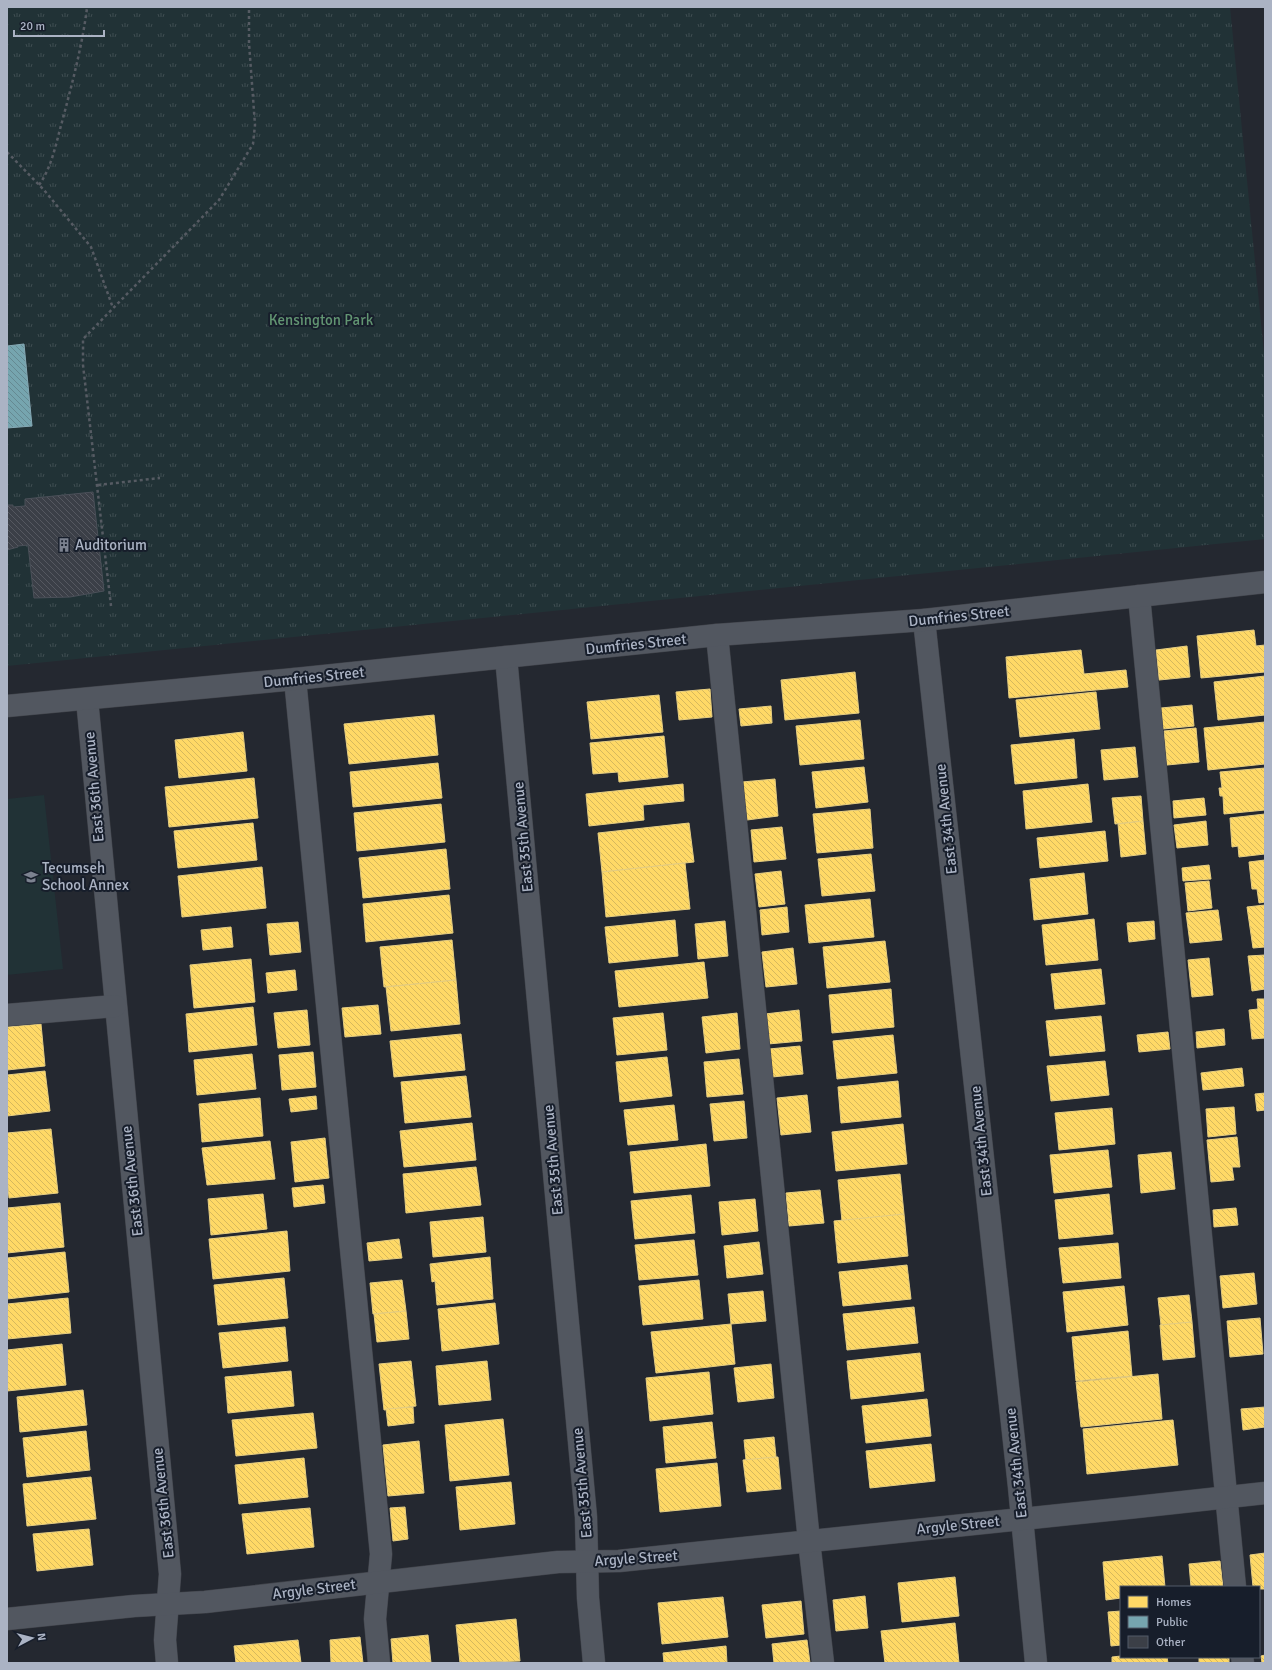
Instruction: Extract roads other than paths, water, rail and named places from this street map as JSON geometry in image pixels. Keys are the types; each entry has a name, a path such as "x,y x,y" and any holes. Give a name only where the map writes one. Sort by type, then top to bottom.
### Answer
{"street":[{"name":"Dumfries Street","path":"7,706 295,679 717,636 924,620 1265,582"},
{"path":"1139,596 1235,1586"},
{"name":"East 34th Avenue","path":"924,620 1022,1519 1036,1663"},
{"path":"717,636 809,1540 823,1663"},
{"name":"East 35th Avenue","path":"506,657 586,1517 588,1598 594,1663"},
{"path":"295,679 381,1554 375,1619 380,1663"},
{"name":"East 36th Avenue","path":"87,699 115,1006 170,1566 165,1640 167,1663"},
{"path":"7,1016 115,1006"},
{"name":"Argyle Street","path":"7,1619 205,1602 379,1581 558,1562 620,1561 1265,1493"}],"place":[{"name":"Auditorium","path":"64,545"},
{"name":"Tecumseh School Annex","path":"31,877"}],"park label":[{"name":"Kensington Park","path":"321,320"}]}
